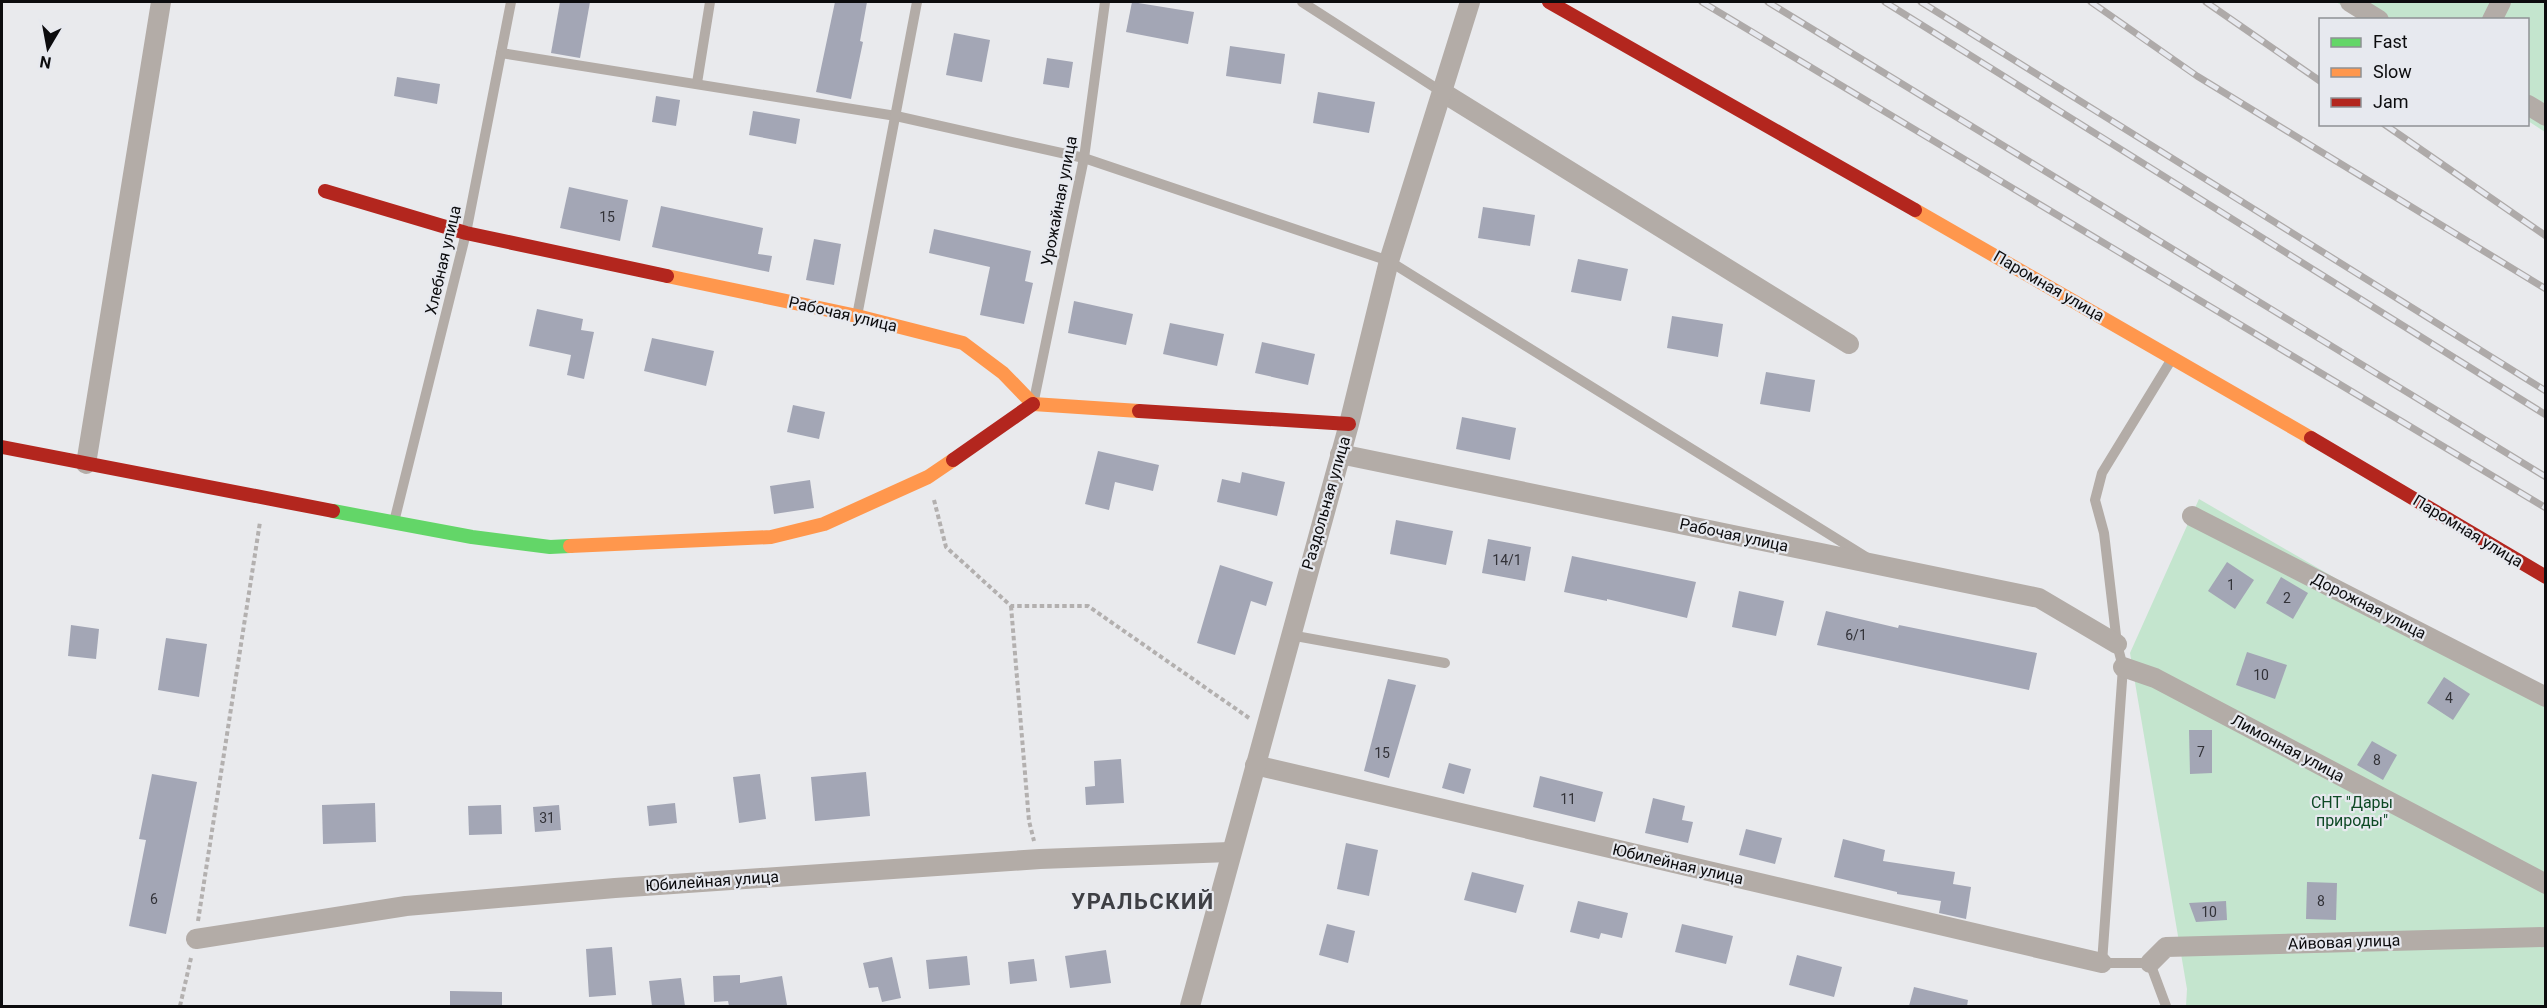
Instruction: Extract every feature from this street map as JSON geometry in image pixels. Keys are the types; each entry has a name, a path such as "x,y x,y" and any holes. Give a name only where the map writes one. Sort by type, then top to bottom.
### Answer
{"street":[{"path":"86,464 161,2"},
{"name":"Паромная улица","path":"1549,2 2173,357 2546,577"},
{"path":"2350,2 2376,18"},
{"path":"2493,18 2501,2"},
{"name":"Раздольная улица","path":"1190,1006 1340,454 1389,261 1442,92 1467,3"},
{"path":"1442,92 1849,344"},
{"path":"2529,106 2546,116"},
{"name":"Рабочая улица","path":"325,191 466,233 857,316 963,343 1003,373 1033,404"},
{"path":"2,447 394,523 472,537 550,547 771,537 824,524 928,477 1033,404 1348,424"},
{"name":"Рабочая улица","path":"1340,454 2039,598 2117,644"},
{"name":"Дорожная улица","path":"2192,516 2546,697"},
{"name":"Лимонная улица","path":"2123,667 2155,678 2546,884"},
{"name":"Юбилейная улица","path":"1255,765 2102,963"},
{"name":"Юбилейная улица","path":"196,939 406,906 615,888 1040,859 1230,852"},
{"name":"Айвовая улица","path":"2150,963 2166,947 2546,937"}],"lane":[{"name":"Хлебная улица","path":"394,523 466,233 511,2"},
{"path":"696,83 710,2"},
{"path":"857,316 917,2"},
{"name":"Урожайная улица","path":"1033,404 1083,158 1105,2"},
{"path":"1302,2 1442,92"},
{"path":"501,53 896,116 1083,158 1389,261 1814,523 1876,564"},
{"path":"2166,1006 2150,963 2102,963 2123,667 2117,644 2104,533 2095,500 2102,473 2173,357"},
{"path":"1290,635 1445,663"}],"path":[{"path":"928,477 946,547 1011,606 1088,606 1264,728"},
{"path":"180,1006 196,939 264,499"},
{"path":"1011,606 1029,821 1040,859"}],"green space":[{"path":"2336,2 2545,2 2545,132 2529,122 2529,18 2363,18"},
{"name":"СНТ \"Дары природы\"","path":"2199,499 2545,700 2545,1006 2186,1006 2187,989 2130,653"}],"building":[{"path":"560,2 590,2 580,58 551,53"},
{"path":"835,2 867,2 860,41 863,42 851,99 816,92"},
{"path":"1132,2 1194,12 1188,44 1126,32"},
{"path":"954,33 990,40 982,82 946,75"},
{"path":"1230,46 1285,54 1281,84 1226,76"},
{"path":"1047,58 1073,62 1069,88 1043,84"},
{"path":"397,77 440,84 437,104 394,96"},
{"path":"1318,92 1375,102 1369,133 1313,123"},
{"path":"656,96 680,100 676,126 652,122"},
{"path":"753,111 800,119 796,144 749,135"},
{"path":"569,187 628,200 620,241 560,228"},
{"path":"661,206 763,228 758,254 772,256 769,272 652,247"},
{"path":"1483,207 1535,215 1530,246 1478,238"},
{"path":"934,229 1031,251 1025,281 1033,283 1024,324 980,315 990,267 929,253"},
{"path":"814,239 841,244 834,285 806,280"},
{"path":"1578,259 1628,269 1621,301 1571,292"},
{"path":"1074,301 1133,314 1126,345 1068,333"},
{"path":"537,309 583,319 581,330 594,332 584,379 567,375 571,355 529,346"},
{"path":"1672,316 1723,324 1718,357 1667,348"},
{"path":"1170,323 1224,334 1217,366 1163,354"},
{"path":"652,338 714,351 706,386 644,371"},
{"path":"1262,342 1315,354 1308,385 1255,373"},
{"path":"1766,372 1815,380 1810,412 1760,404"},
{"path":"793,405 825,412 819,439 787,432"},
{"path":"1462,417 1516,428 1510,460 1456,449"},
{"path":"1098,451 1159,465 1153,491 1115,482 1109,510 1085,504"},
{"path":"1242,472 1285,482 1277,516 1217,502 1222,479 1240,483"},
{"path":"810,480 814,508 774,514 770,486"},
{"path":"1396,520 1453,531 1446,565 1390,554"},
{"path":"1488,539 1531,547 1525,581 1482,573"},
{"path":"1572,556 1696,582 1687,618 1607,599 1607,601 1564,592"},
{"path":"2227,562 2254,580 2235,609 2208,591"},
{"path":"1220,565 1273,582 1266,606 1251,601 1235,655 1197,643"},
{"path":"2281,577 2308,593 2293,619 2266,603"},
{"path":"1739,591 1784,601 1776,636 1732,627"},
{"path":"1826,611 1898,628 1899,625 2037,653 2029,690 1817,645"},
{"path":"71,625 99,629 96,659 68,656"},
{"path":"166,638 207,644 199,697 158,690"},
{"path":"2247,652 2287,665 2275,699 2236,685"},
{"path":"2444,677 2470,694 2453,720 2427,703"},
{"path":"1388,679 1416,685 1389,778 1364,771"},
{"path":"2189,730 2212,730 2212,773 2190,774"},
{"path":"2372,741 2397,755 2383,780 2357,765"},
{"path":"1121,759 1124,803 1086,805 1085,787 1095,786 1094,761"},
{"path":"1449,763 1471,769 1464,794 1442,788"},
{"path":"866,772 870,816 815,821 811,777"},
{"path":"152,774 197,782 166,934 129,926 146,840 139,839"},
{"path":"760,774 766,819 739,823 733,777"},
{"path":"1540,776 1603,792 1595,822 1533,807"},
{"path":"1653,798 1685,806 1682,820 1693,822 1688,843 1645,833"},
{"path":"375,803 376,842 323,844 322,805"},
{"path":"675,803 677,823 649,826 647,806"},
{"path":"501,805 502,834 469,835 468,806"},
{"path":"559,805 561,830 535,832 533,807"},
{"path":"1746,829 1782,838 1775,864 1739,855"},
{"path":"1843,839 1885,850 1883,861 1955,872 1953,884 1971,887 1966,919 1939,913 1941,901 1897,894 1897,892 1834,877"},
{"path":"1346,843 1378,850 1369,896 1337,889"},
{"path":"1472,872 1524,885 1516,913 1464,900"},
{"path":"2307,882 2337,883 2336,920 2306,919"},
{"path":"1578,901 1628,913 1622,938 1601,933 1599,939 1570,932"},
{"path":"2226,901 2227,920 2196,922 2189,903"},
{"path":"1327,924 1355,931 1348,963 1319,955"},
{"path":"1682,924 1733,936 1726,964 1675,952"},
{"path":"612,947 616,995 589,997 586,949"},
{"path":"1106,950 1111,983 1070,988 1065,956"},
{"path":"1797,955 1842,967 1834,997 1789,985"},
{"path":"967,956 970,985 929,989 926,960"},
{"path":"892,957 901,998 882,1002 878,987 869,988 863,963"},
{"path":"1034,959 1037,981 1010,984 1008,962"},
{"path":"740,975 740,983 782,976 787,1005 729,1006 728,1001 714,1002 713,976"},
{"path":"681,978 685,1006 652,1006 649,981"},
{"path":"1914,987 1968,1000 1967,1006 1909,1006"},
{"path":"450,991 502,992 502,1006 450,1006"}],"railway":[{"path":"1702,2 2546,508"},
{"path":"1768,2 2546,477"},
{"path":"1885,2 2546,415"},
{"path":"1921,2 2546,391"},
{"path":"2091,2 2197,76 2546,289"},
{"path":"2206,2 2319,80"},
{"path":"2387,126 2546,236"}],"traffic: fast":[{"path":"333,511 472,537 550,547 570,546"}],"traffic: slow":[{"path":"1915,210 2311,438"},
{"path":"667,276 857,316 963,343 1003,373 1033,404 1139,411"},
{"path":"570,546 771,537 824,524 928,477 953,460"}],"traffic: jam":[{"path":"1549,2 1915,210"},
{"path":"325,191 466,233 667,276"},
{"path":"953,460 1033,404"},
{"path":"1139,411 1349,424"},
{"path":"2311,438 2546,577"},
{"path":"2,447 333,511"}],"district":[{"name":"УРАЛЬСКИЙ","path":"1143,901"}]}
